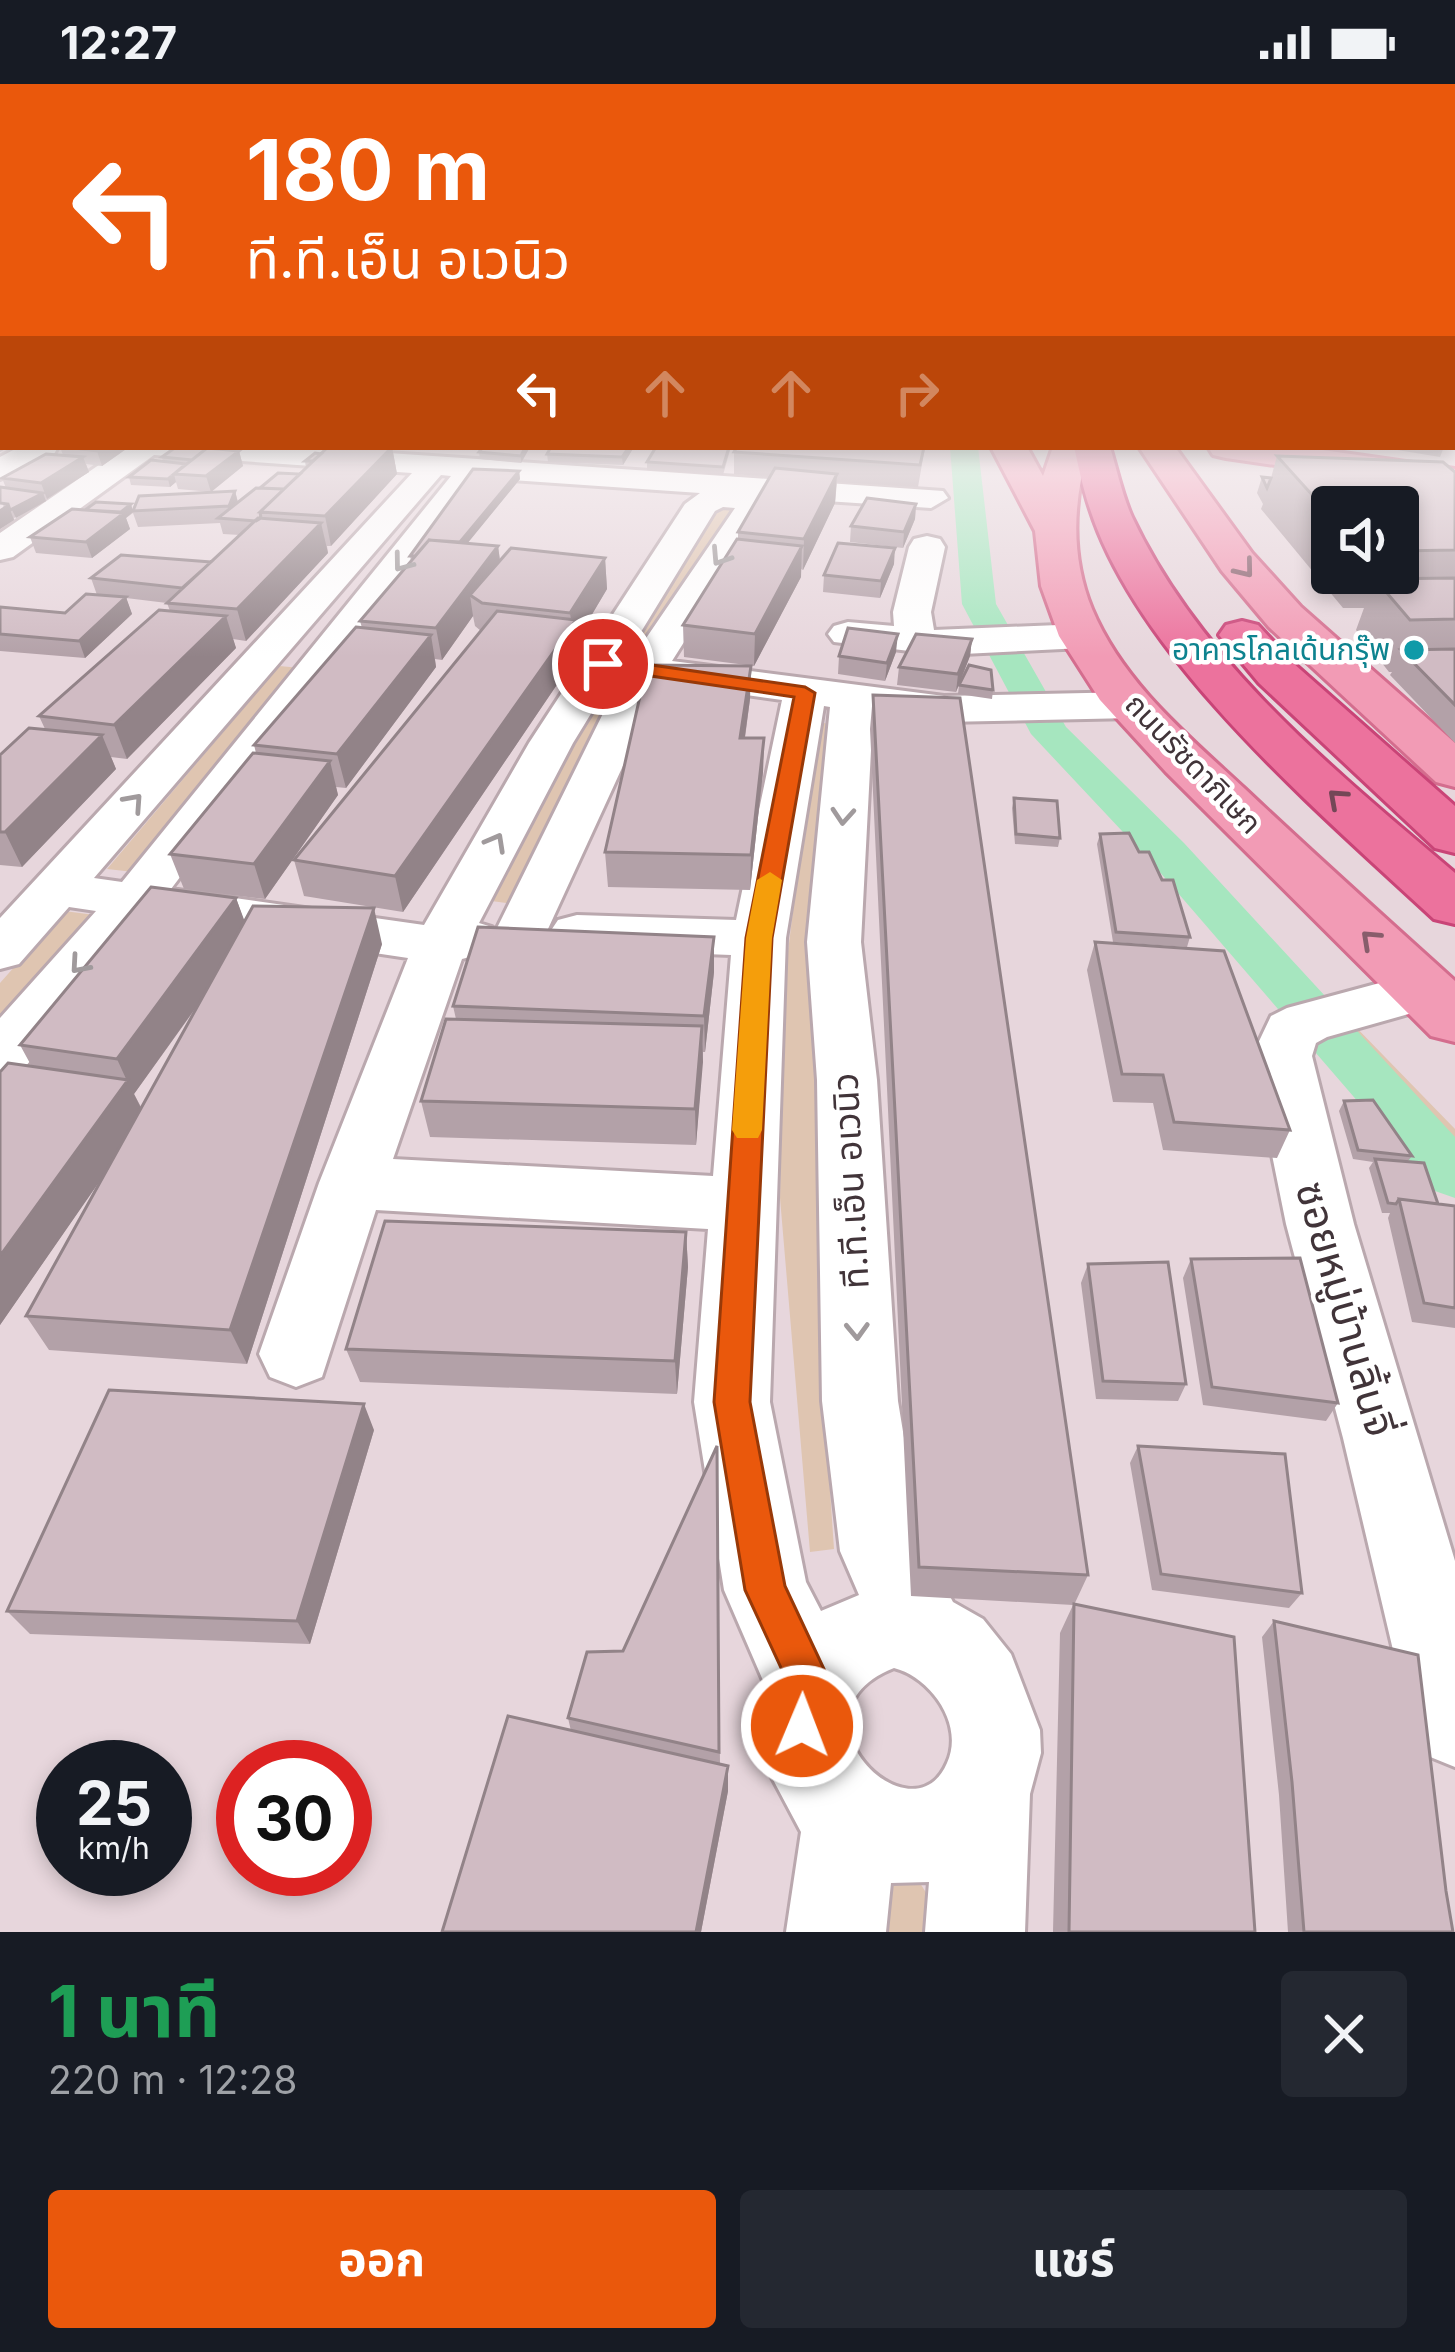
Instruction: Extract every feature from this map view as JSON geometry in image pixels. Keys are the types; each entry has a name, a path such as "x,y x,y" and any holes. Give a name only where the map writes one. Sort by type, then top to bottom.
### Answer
{"highway":[{"path":"1098,484 1120,542 1165,612 1315,778 1455,905"},
{"path":"1145,484 1148,498 1215,606 1276,673 1455,836"}],"main road":[{"path":"1029,484 1052,527"},
{"name":"ถนนรัชดาภิเษก","path":"1058,484 1052,527 1058,570 1083,636 1132,705 1445,998"},
{"path":"1184,484 1237,562 1285,617 1455,771"}],"street":[{"path":"0,549 93,484"},
{"path":"0,951 270,650 437,484"},
{"path":"0,1057 135,900 331,654 444,484"},
{"path":"745,484 931,498"},
{"path":"296,1354 352,1184 440,945 551,742 702,504 719,496 752,501 754,506 646,670 523,930"},
{"path":"927,547 912,612 929,642"},
{"path":"848,634 929,642 1083,636"},
{"path":"270,650 331,654"},
{"path":"603,664 826,708 1132,705"},
{"path":"810,1684 766,1590 734,1421 759,938 826,708"},
{"name":"ที.ที.เอ็น อเวนิว","path":"826,708 860,1401 880,1551 922,1632 950,1647 972,1670 988,1700 996,1737 982,1793 975,1932"},
{"path":"56,889 440,945 523,930 759,938"},
{"name":"ซอยหมู่บ้านลิ้นจี่","path":"1445,998 1322,1017 1285,1042 1284,1076 1455,1722"},
{"path":"352,1184 743,1204"},
{"path":"922,1632 894,1625 864,1630 839,1644 819,1665 802,1726 808,1760 824,1792 850,1820 884,1835 918,1839 951,1827 982,1793"},
{"path":"836,1932 850,1820"}],"shaded area":[{"path":"0,484 1455,484 1455,1932 0,1932"},
{"path":"745,503 647,651 622,647 711,504"},
{"path":"279,666 301,668 134,872 107,869"},
{"path":"602,684 624,685 513,904 484,900"},
{"path":"824,723 833,725 817,1077 818,1315 834,1549 810,1552 780,1198 784,985 815,729"},
{"path":"64,911 95,915 0,1026 0,983"},
{"path":"1350,1021 1455,1129 1455,1189 1320,1033"},
{"path":"911,1869 932,1902 930,1932 871,1932 888,1873"}],"building":[{"path":"265,484 289,484 284,489 260,488"},
{"path":"289,484 356,484 325,516 260,512"},
{"path":"462,484 508,484 460,542 429,540 410,556"},
{"path":"766,484 832,484 804,539 738,532"},
{"path":"1302,484 1455,484 1455,550 1419,551 1419,486 1311,486 1311,494"},
{"path":"0,487 43,493 10,510 8,504 0,503"},
{"path":"256,488 284,489 256,521 218,518"},
{"path":"235,491 229,506 133,511 139,496"},
{"path":"867,498 916,504 904,532 851,526"},
{"path":"96,502 131,504 121,512 85,510"},
{"path":"72,509 124,513 86,542 30,537"},
{"path":"258,518 321,523 237,609 167,603"},
{"path":"737,539 802,546 755,634 683,625"},
{"path":"429,540 498,546 436,628 360,621"},
{"path":"838,543 895,548 881,581 824,575"},
{"path":"511,548 605,558 570,613 482,603 470,595"},
{"path":"121,555 211,562 182,588 91,578"},
{"path":"1419,578 1455,578 1455,619 1410,620 1388,594 1419,594"},
{"path":"86,594 126,597 79,641 0,634 0,607 65,613"},
{"path":"159,610 226,616 114,725 39,716"},
{"path":"497,611 576,620 395,876 294,860"},
{"path":"356,627 431,635 337,754 254,745"},
{"path":"848,628 898,634 887,663 839,656"},
{"path":"916,634 972,639 958,674 899,667"},
{"path":"1455,649 1455,705 1401,650"},
{"path":"647,665 751,666 740,738 764,738 751,855 605,852"},
{"path":"969,665 991,670 993,690 959,685"},
{"path":"873,695 960,698 1088,1575 919,1567"},
{"path":"29,728 102,735 0,832 0,755"},
{"path":"253,753 330,761 254,864 170,854"},
{"path":"1014,798 1057,801 1060,838 1016,834"},
{"path":"1129,833 1139,852 1149,852 1162,880 1173,880 1190,937 1116,932 1100,834"},
{"path":"151,887 236,898 117,1059 20,1045"},
{"path":"253,906 374,908 230,1330 26,1316"},
{"path":"478,927 714,937 704,1016 453,1006"},
{"path":"1095,942 1224,951 1290,1130 1174,1122 1163,1075 1122,1074"},
{"path":"446,1019 702,1026 695,1109 421,1101"},
{"path":"8,1063 128,1080 0,1256 0,1072"},
{"path":"1373,1100 1412,1156 1358,1150 1344,1101"},
{"path":"1375,1159 1424,1163 1438,1204 1399,1199 1396,1204 1388,1203"},
{"path":"1399,1199 1455,1206 1455,1308 1424,1303"},
{"path":"385,1221 686,1232 675,1361 346,1349"},
{"path":"1300,1258 1338,1403 1212,1387 1191,1259"},
{"path":"1168,1262 1186,1384 1103,1381 1088,1264"},
{"path":"109,1390 364,1404 297,1621 7,1611"},
{"path":"717,1446 719,1752 568,1718 587,1652 623,1651"},
{"path":"1138,1446 1285,1454 1302,1593 1161,1574"},
{"path":"1074,1604 1234,1637 1255,1932 1069,1932"},
{"path":"1274,1621 1418,1655 1453,1932 1304,1932"},
{"path":"508,1716 728,1766 696,1932 442,1932"}],"waterway":[{"path":"968,484 979,604 1051,734 1168,853 1455,1175"}],"slow traffic":[{"path":"747,1130 759,938 770,880"}],"place":[{"name":"อาคารโกลเด้นกรุ๊พ","path":"1414,650"}],"route":[{"path":"603,664 805,693 759,938 732,1402 766,1590 810,1684 802,1726"}]}
